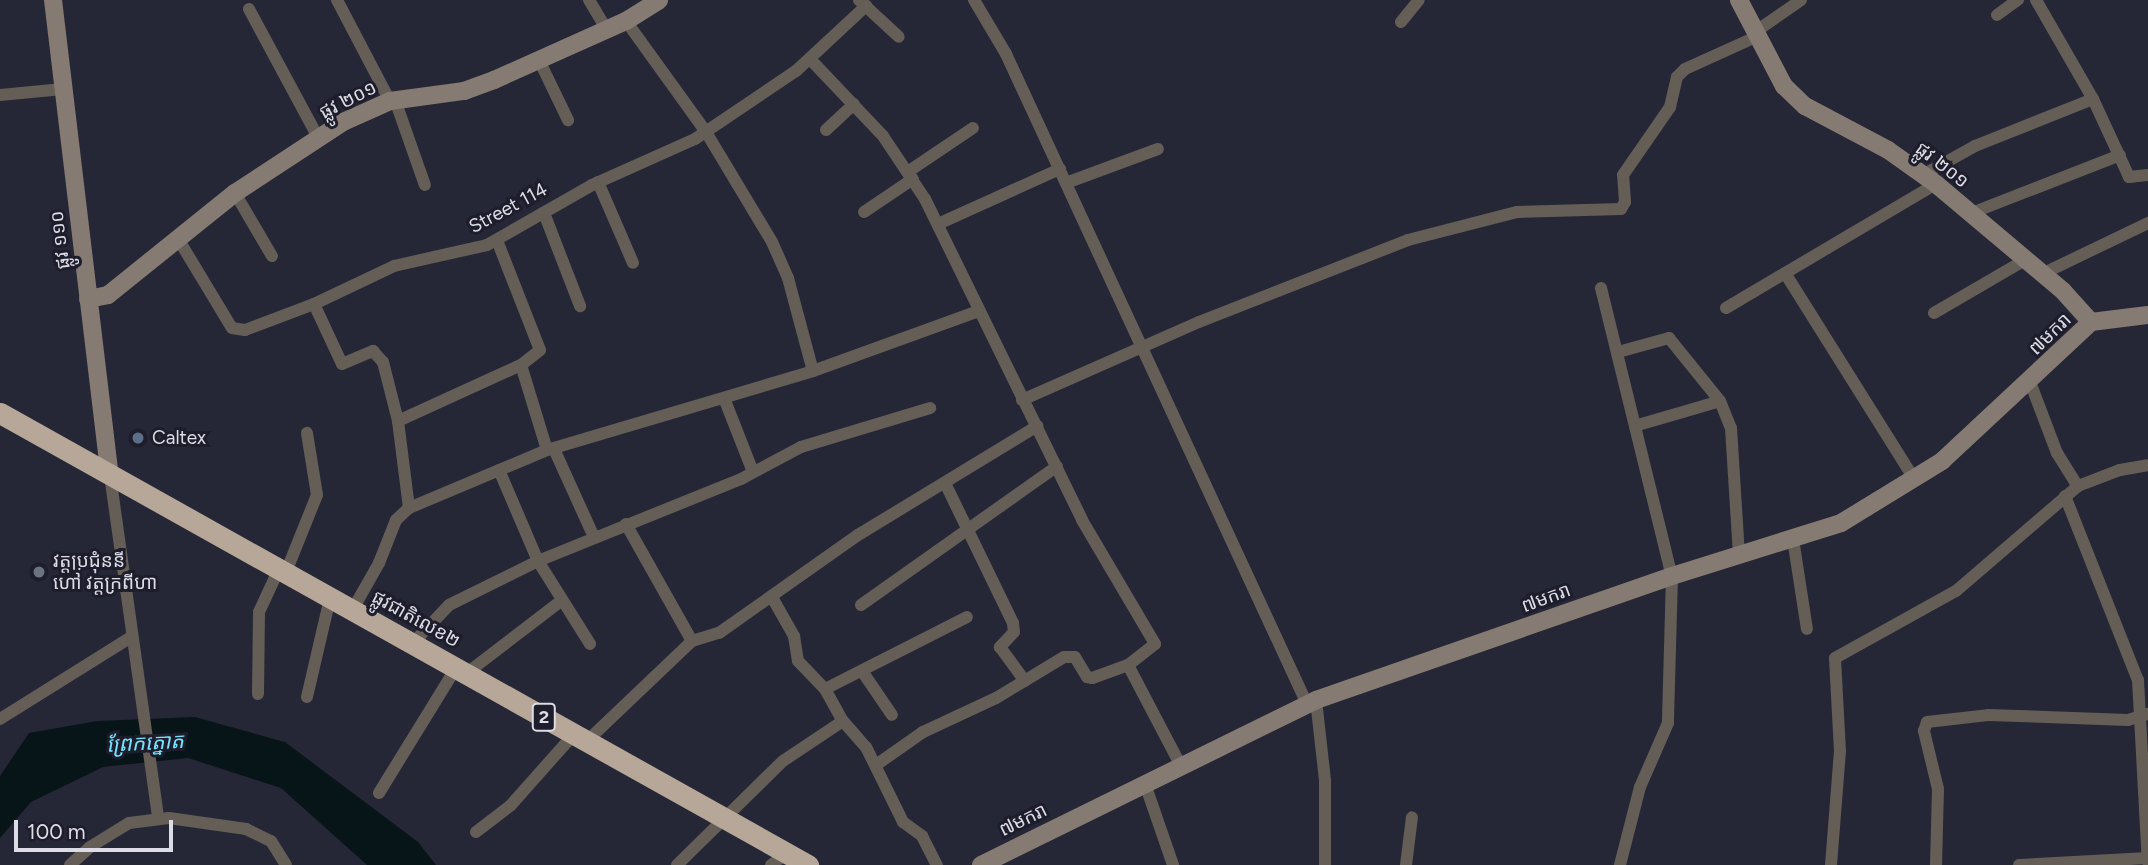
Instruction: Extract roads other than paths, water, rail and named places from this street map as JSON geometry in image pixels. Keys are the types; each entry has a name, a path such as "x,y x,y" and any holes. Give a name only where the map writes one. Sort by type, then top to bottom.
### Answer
{"highway":[{"name":"ផ្លូវជាតិលេខ២","path":"0,413 723,817 779,859 808,865"}],"street":[{"name":"ផ្លូវ ១១០","path":"53,0 110,475"},
{"path":"337,0 392,101 425,185"},
{"path":"589,0 607,28"},
{"name":"ផ្លូវ ២០១","path":"88,299 108,295 235,193 343,122 392,101 464,91 626,21 659,0"},
{"path":"974,0 1006,54 1139,347 1312,702 1325,780 1325,865"},
{"path":"1402,22 1419,0"},
{"name":"ផ្លូវ ២០១","path":"1739,0 1784,86 1805,106 1888,150 1930,180 2042,274 2091,322"},
{"path":"1022,400 1139,347 1373,253 1483,218 1549,208 1621,209 1625,202 1623,175 1670,107 1677,77 1685,69 1756,35 1801,0"},
{"path":"1997,15 2018,0"},
{"path":"2036,0 2093,99 2129,177 2148,175"},
{"path":"862,3 899,37"},
{"name":"Street 114","path":"177,237 236,332 314,304 394,266 445,258 497,240 598,181 706,132 810,59 862,3"},
{"path":"248,9 319,139"},
{"path":"626,21 706,132 789,278 813,371"},
{"path":"810,59 854,104 911,175 1108,568 1155,644 1128,665 1087,677 1074,657 1069,656 923,732 876,765"},
{"path":"539,60 568,120"},
{"path":"0,95 63,89"},
{"path":"1726,308 1930,180 1975,146 2093,99"},
{"path":"826,130 854,104"},
{"path":"864,212 973,128"},
{"path":"1066,183 1158,149"},
{"path":"1969,214 2120,155"},
{"path":"937,224 1060,169"},
{"path":"598,181 634,263"},
{"path":"235,193 272,256"},
{"path":"544,213 580,306"},
{"path":"2042,274 2148,223"},
{"path":"397,421 521,365 540,350 497,240"},
{"path":"1934,313 2025,260"},
{"path":"1785,273 1914,479"},
{"path":"1601,288 1638,425 1672,576 1668,723 1640,787 1620,865"},
{"path":"314,304 342,364 379,353 397,421 409,508"},
{"path":"353,609 379,563 396,520 409,508 551,449 813,371 979,311"},
{"path":"2091,322 2148,315"},
{"name":"៧មករា","path":"981,865 1312,702 1672,576 1841,523 1942,461 2091,322"},
{"path":"1618,352 1669,338 1720,401 1732,438 1739,556"},
{"path":"521,365 551,449 594,537"},
{"path":"2029,382 2057,453 2078,486"},
{"path":"724,398 753,472"},
{"path":"1638,425 1720,401"},
{"path":"413,643 449,605 538,561 753,472 801,447 930,408"},
{"path":"476,832 511,806 581,738 692,641 719,633 773,598 858,535 1037,426"},
{"path":"258,694 259,612 283,570 317,495 307,433"},
{"path":"1831,865 1840,751 1835,658 1956,591 2078,486 2120,470 2148,466"},
{"path":"861,605 1057,467"},
{"path":"499,470 538,561 590,644"},
{"path":"110,475 158,818"},
{"path":"945,483 1015,628 1000,647 1025,681"},
{"path":"2019,865 2148,860 2145,713 2138,680 2065,496"},
{"path":"626,524 692,641"},
{"path":"1793,539 1807,629"},
{"path":"307,697 330,598"},
{"path":"773,598 794,636 798,660 825,689 843,721 876,765 903,822 922,836 937,865"},
{"path":"379,793 461,671 561,601"},
{"path":"825,689 967,617"},
{"path":"0,719 131,637"},
{"path":"1128,665 1181,766"},
{"path":"862,671 892,715"},
{"path":"1936,865 1938,789 1924,731 1927,722 1988,715 2115,720 2145,713"},
{"path":"677,865 783,761 843,721"},
{"path":"1145,784 1173,865"},
{"path":"1406,865 1412,817"},
{"path":"70,865 113,831 158,818 206,820 246,829 271,841 286,865"}],"water":[{"name":"ព្រែកត្នោត","path":"195,717 285,742 418,842 436,865 367,865 281,788 188,758 103,767 31,802 0,838 0,776 29,733 97,721"}],"place":[{"name":"Caltex","path":"138,438"},
{"name":"វត្តប្រជុំននី ហៅ វត្តក្រពីហា","path":"39,572"}]}
